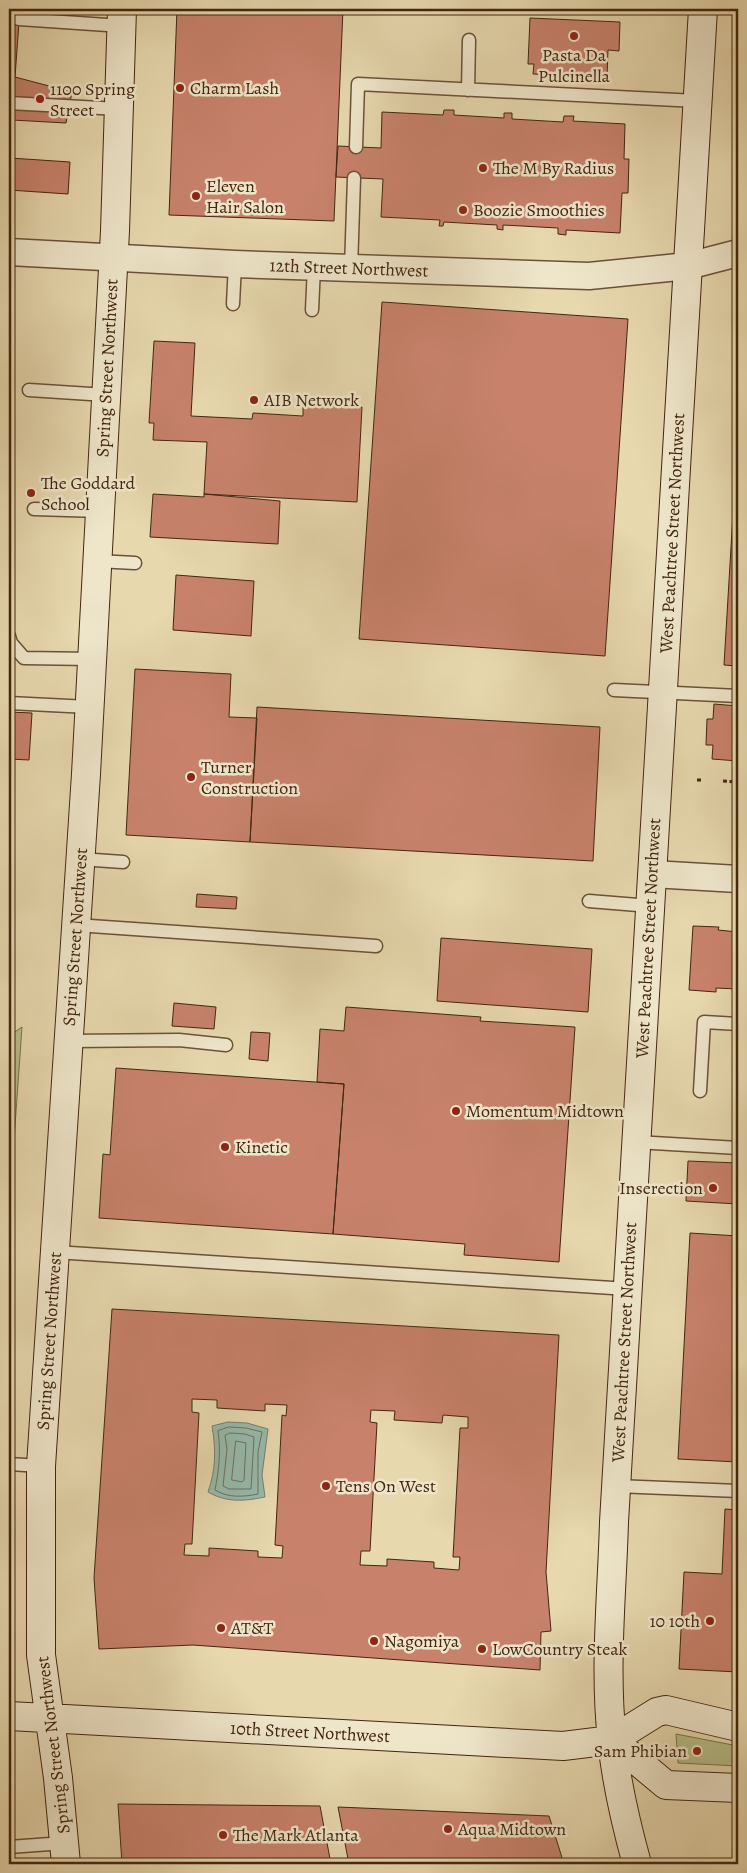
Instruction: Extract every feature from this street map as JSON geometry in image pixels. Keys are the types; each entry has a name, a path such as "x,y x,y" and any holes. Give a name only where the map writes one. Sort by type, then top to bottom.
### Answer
{"main road":[{"name":"West Peachtree Street Northwest","path":"637,1864 624,1817 612,1740 609,1676 616,1486 703,9"},
{"name":"Spring Street Northwest","path":"66,1853 41,1654 41,1466 92,659 113,258 122,17"},
{"path":"738,1727 666,1710 657,1712 612,1740 666,1785 738,1788"},
{"name":"10th Street Northwest","path":"9,1716 563,1746 612,1740"}],"street":[{"name":"12th Street Northwest","path":"9,252 314,268 590,276 688,266 738,253"},
{"path":"652,874 738,879"}],"lane":[{"path":"19,19 122,17"},
{"path":"468,90 470,40"},
{"path":"356,146 358,84 697,101"},
{"path":"9,103 119,109"},
{"path":"351,269 354,178"},
{"path":"233,304 235,264"},
{"path":"312,310 314,268"},
{"path":"29,390 106,395"},
{"path":"34,508 100,512"},
{"path":"97,561 135,563"},
{"path":"9,636 11,643 24,658 92,659"},
{"path":"614,690 738,696"},
{"path":"9,703 89,707"},
{"path":"80,859 123,862"},
{"path":"589,901 650,906"},
{"path":"76,925 376,946"},
{"path":"700,1091 704,1022 738,1024"},
{"path":"69,1041 173,1040 226,1044"},
{"path":"636,1142 738,1148"},
{"path":"55,1252 628,1289"},
{"path":"9,1464 41,1466"},
{"path":"616,1486 738,1491"},
{"path":"9,1847 66,1853"}],"path":[{"path":"697,780 702,780"},
{"path":"723,782 736,782"}],"green space":[{"path":"22,1027 9,1211 9,1036"},
{"path":"676,1734 738,1746 738,1766 678,1763"}],"water":[{"path":"228,1422 247,1423 268,1429 262,1475 265,1497 236,1500 215,1496 208,1492 215,1459 212,1426"}],"building":[{"name":"1100 Spring Street","path":"9,9 20,9 15,77 72,92 66,123 12,120 10,158 70,162 68,194 9,190"},
{"path":"177,9 343,9 334,221 169,215"},
{"name":"Pasta Da Pulcinella","path":"530,18 620,22 619,51 608,50 607,77 533,74 534,64 528,64"},
{"name":"The M By Radius","path":"444,110 454,110 454,115 504,118 504,113 512,113 512,119 563,122 564,116 574,116 573,121 625,124 624,159 629,159 628,193 622,193 620,233 566,230 566,235 558,234 558,228 503,225 503,230 497,229 497,225 444,222 443,226 439,226 440,220 381,217 383,179 336,177 338,146 381,148 382,112 443,115"},
{"path":"382,302 628,319 605,656 359,639"},
{"path":"154,341 195,343 191,416 252,419 253,413 303,416 303,404 362,407 357,502 204,494 207,442 153,440 154,423 149,423"},
{"path":"738,430 738,666 724,665"},
{"path":"153,494 204,497 204,494 280,501 278,544 150,537"},
{"path":"176,575 254,581 251,636 173,630"},
{"name":"Turner Construction","path":"135,669 231,674 229,717 257,718 250,842 126,835"},
{"path":"714,704 738,706 738,761 712,759 713,745 706,745 707,719 713,719"},
{"path":"257,707 600,727 593,861 250,842"},
{"path":"9,712 32,713 29,760 9,759"},
{"path":"197,894 237,897 236,909 196,907"},
{"path":"693,926 719,927 718,930 738,932 738,989 716,988 716,992 689,990"},
{"path":"441,938 592,949 588,1012 437,1001"},
{"path":"174,1003 216,1007 214,1029 172,1026"},
{"name":"Momentum Midtown","path":"346,1007 481,1017 480,1021 575,1027 559,1262 464,1255 465,1244 333,1234 344,1084 317,1082 320,1029 344,1031"},
{"path":"251,1032 270,1033 268,1061 249,1059"},
{"name":"Kinetic","path":"116,1068 344,1084 333,1234 99,1218 103,1154 110,1155"},
{"path":"688,1161 738,1163 738,1204 686,1201"},
{"path":"690,1233 738,1236 738,1462 678,1459"},
{"name":"Tens On West","path":"112,1309 559,1335 546,1572 551,1631 541,1632 540,1670 193,1645 99,1649 94,1578","holes":["192,1399 217,1400 217,1408 265,1411 265,1404 287,1405 286,1416 282,1415 275,1545 283,1546 282,1558 258,1557 258,1551 209,1548 209,1556 184,1555 185,1544 192,1544 199,1413 192,1412","371,1410 395,1411 394,1420 442,1423 443,1415 468,1417 468,1428 460,1428 453,1557 460,1557 459,1570 434,1568 434,1562 387,1559 387,1566 360,1565 361,1551 370,1551 377,1423 370,1422"]},
{"name":"10 10th","path":"725,1509 738,1510 738,1672 679,1669 684,1572 722,1574"},
{"name":"The Mark Atlanta","path":"118,1804 320,1806 331,1864 122,1864"},
{"name":"Aqua Midtown","path":"338,1807 549,1816 564,1864 349,1864"},
{"path":"733,1843 738,1844 738,1864 732,1864"}],"place":[{"name":"Pasta Da Pulcinella","path":"574,36"},
{"name":"Charm Lash","path":"180,88"},
{"name":"1100 Spring Street","path":"40,99"},
{"name":"The M By Radius","path":"483,168"},
{"name":"Eleven Hair Salon","path":"196,196"},
{"name":"Boozie Smoothies","path":"463,210"},
{"name":"AIB Network","path":"254,400"},
{"name":"The Goddard School","path":"31,493"},
{"name":"Turner Construction","path":"191,777"},
{"name":"Momentum Midtown","path":"456,1111"},
{"name":"Kinetic","path":"225,1147"},
{"name":"Inserection","path":"713,1188"},
{"name":"Tens On West","path":"326,1486"},
{"name":"10 10th","path":"710,1621"},
{"name":"AT&T","path":"221,1628"},
{"name":"Nagomiya","path":"374,1641"},
{"name":"LowCountry Steak","path":"482,1649"},
{"name":"Sam Phibian","path":"697,1751"},
{"name":"Aqua Midtown","path":"448,1829"},
{"name":"The Mark Atlanta","path":"223,1835"}]}
